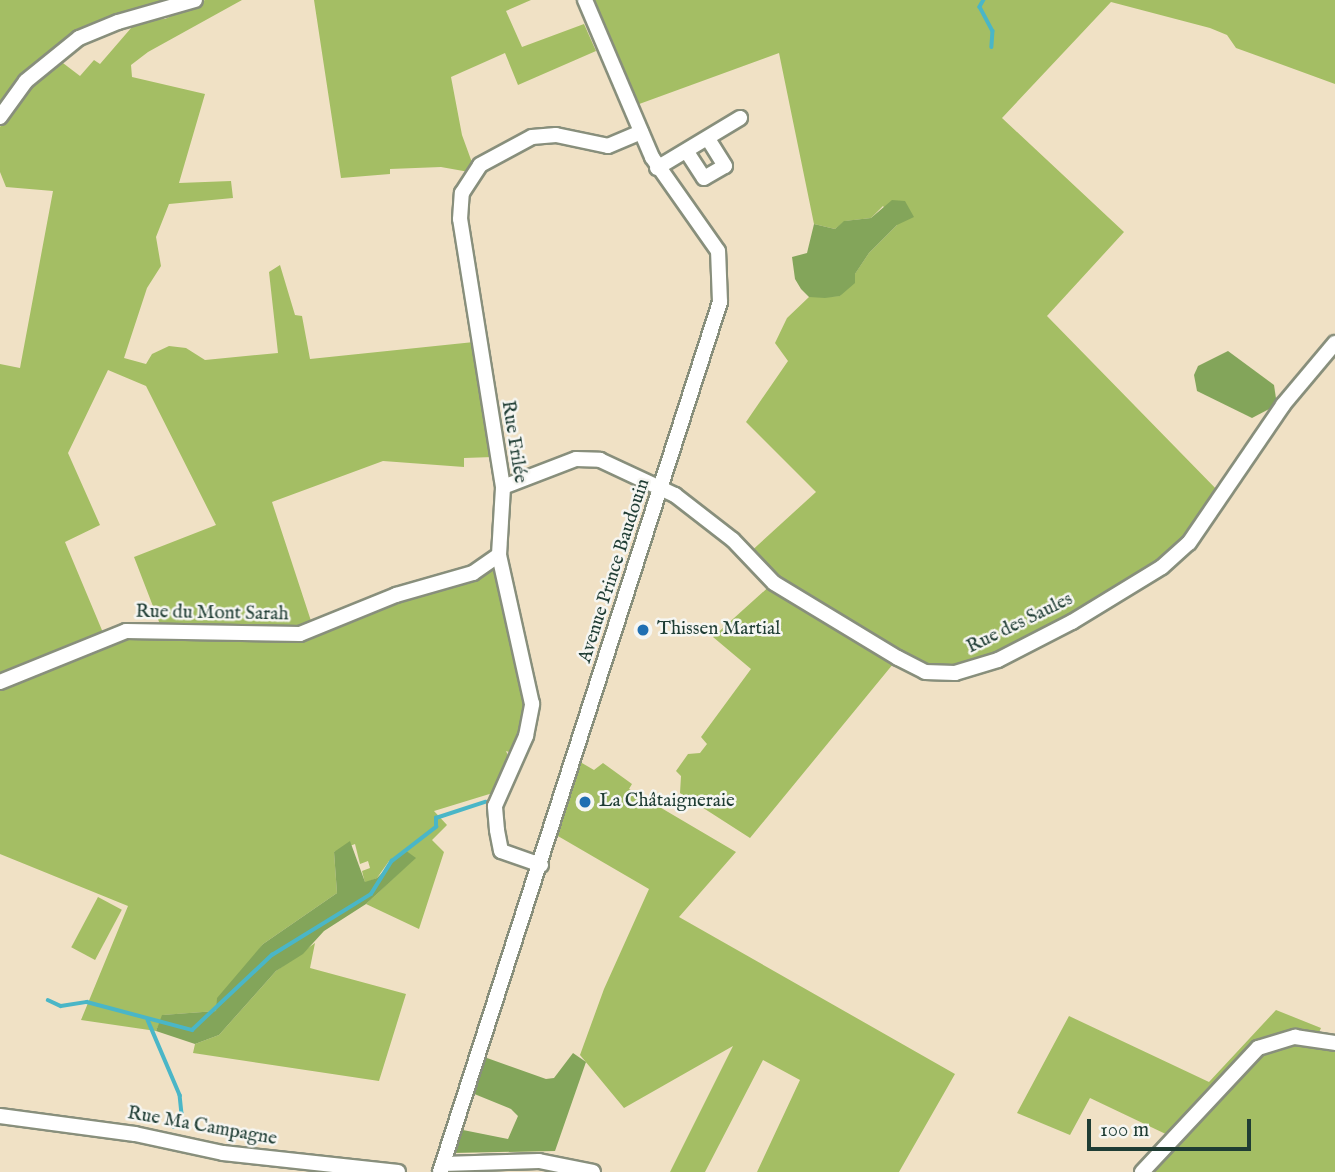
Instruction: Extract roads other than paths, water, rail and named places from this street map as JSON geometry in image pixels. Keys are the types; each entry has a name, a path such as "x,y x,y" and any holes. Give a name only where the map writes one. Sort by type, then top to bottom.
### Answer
{"street":[{"path":"0,117 26,81 79,38 118,22 195,0"},
{"name":"Avenue Prince Baudouin","path":"442,1168 717,316 721,269 714,244 657,168 585,0"},
{"path":"657,168 740,118"},
{"name":"Rue Frilée","path":"541,865 506,855 497,830 495,806 532,712 499,555 503,487 460,219 465,184 496,154 532,137 556,135 608,146 641,132"},
{"path":"687,152 704,178 725,166 708,139"},
{"name":"Rue des Saules","path":"503,487 589,457 662,489 733,540 774,583 909,664 925,671 955,673 998,660 1072,622 1162,567 1189,543 1283,405 1335,343"},
{"name":"Rue du Mont Sarah","path":"0,682 126,631 300,635 396,595 473,573 499,555"},
{"path":"1142,1172 1258,1048 1295,1037 1335,1044"},
{"name":"Rue Ma Campagne","path":"0,1116 135,1134 223,1153 398,1172"},
{"path":"442,1168 539,1161 593,1172"}],"waterway":[{"path":"984,0 980,7 993,31 992,47"},
{"path":"48,1000 61,1006 87,1002 192,1030 272,955 371,894 392,861 436,827 436,818 485,802"},
{"path":"148,1020 180,1095 182,1113 174,1127"}],"place":[{"name":"Thissen Martial","path":"643,630"},
{"name":"La Châtaigneraie","path":"585,802"}]}
